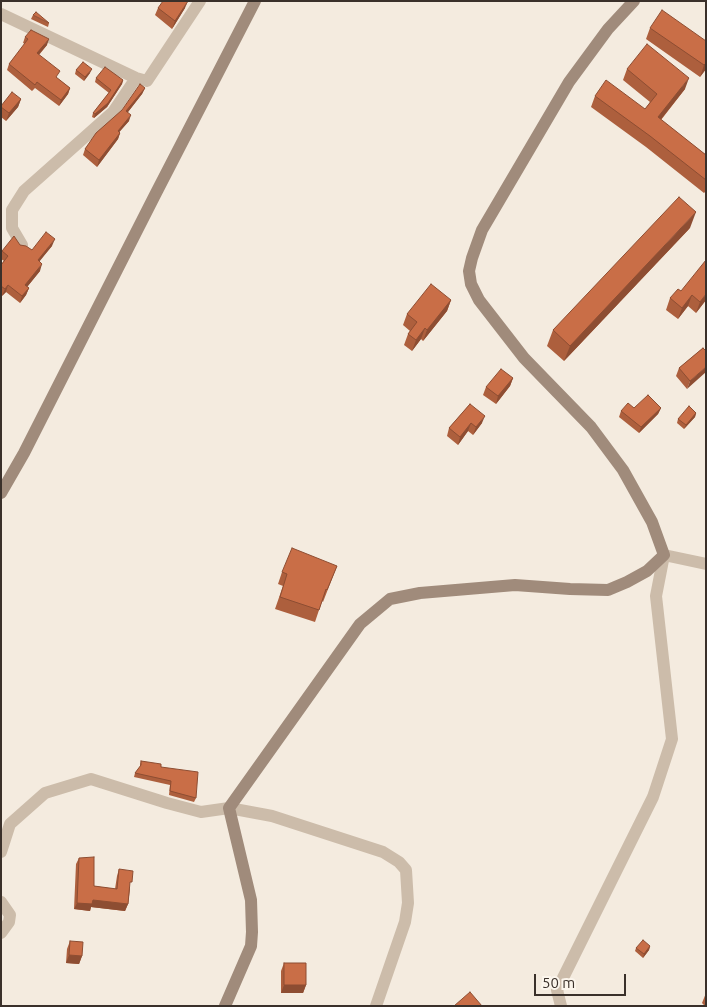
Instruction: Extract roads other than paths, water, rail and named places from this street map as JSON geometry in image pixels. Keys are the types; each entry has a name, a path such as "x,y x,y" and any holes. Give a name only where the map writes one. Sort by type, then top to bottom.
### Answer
{"street":[{"path":"1,14 136,78 147,81 200,1"},
{"path":"1,493 24,453 255,1"},
{"path":"562,1006 557,990 653,797 672,739 656,596 664,555 652,522 623,470 592,427 524,358 479,300 470,284 470,271 472,258 482,230 569,82 608,29 634,1"},
{"path":"22,246 12,228 12,210 24,191 113,112 136,78"},
{"path":"664,555 706,564"},
{"path":"225,1006 252,946 251,900 229,808 360,624 390,599 420,593 515,585 608,590 647,571 664,555"},
{"path":"1,852 10,824 45,792 91,778 201,812 229,808 272,816 383,852 399,862 406,870 408,903 405,922 376,1006"},
{"path":"1,902 10,915 9,922 1,933"}]}
